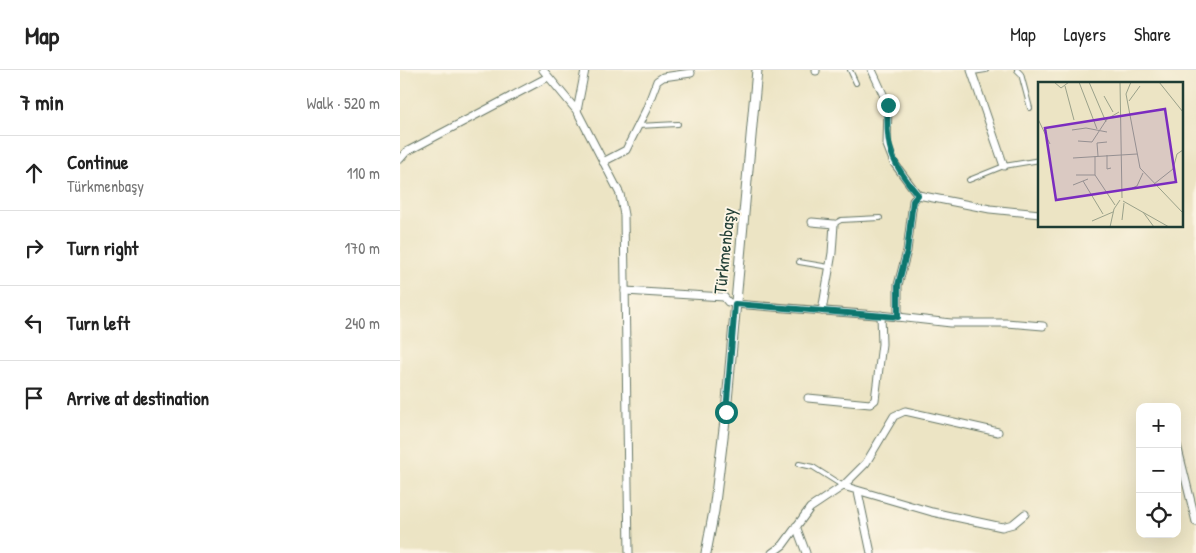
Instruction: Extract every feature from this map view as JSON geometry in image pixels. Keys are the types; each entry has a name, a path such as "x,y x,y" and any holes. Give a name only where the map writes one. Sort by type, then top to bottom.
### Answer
{"street":[{"path":"543,70 577,111 620,194 624,215 629,553"},
{"path":"577,111 585,70"},
{"name":"Türkmenbaşy","path":"706,553 714,511 726,412 757,70"},
{"path":"872,70 888,105 887,145 894,163 918,195 990,209 1038,214"},
{"path":"972,71 1004,166"},
{"path":"604,162 626,150 656,81 663,77 691,73"},
{"path":"400,159 406,152 548,77"},
{"path":"898,317 898,285 907,251 913,201 918,195"},
{"path":"812,222 834,224 822,311"},
{"path":"625,291 724,297 728,302 735,304 881,315 952,323 1006,323 1043,326"},
{"path":"808,398 870,404 875,400 882,344 881,315"},
{"path":"772,553 783,545 810,508 843,486 866,463 894,416 905,411 998,432"},
{"path":"1178,448 1196,522"},
{"path":"843,486 858,492 932,512 1002,527 1013,524 1025,514"},
{"path":"858,492 871,553"},
{"path":"796,526 806,553"}],"lane":[{"path":"850,70 856,83"},
{"path":"972,71 986,70"},
{"path":"1017,70 1021,74 1030,108"},
{"path":"638,126 678,124"},
{"path":"969,180 1004,166 1038,160"},
{"path":"834,224 841,220 880,218"},
{"path":"799,262 829,267"},
{"path":"799,464 813,466 843,486"}],"route":[{"path":"726,412 735,304 898,317 898,285 907,251 913,201 918,195 904,179 894,163 887,145 888,105"}]}
